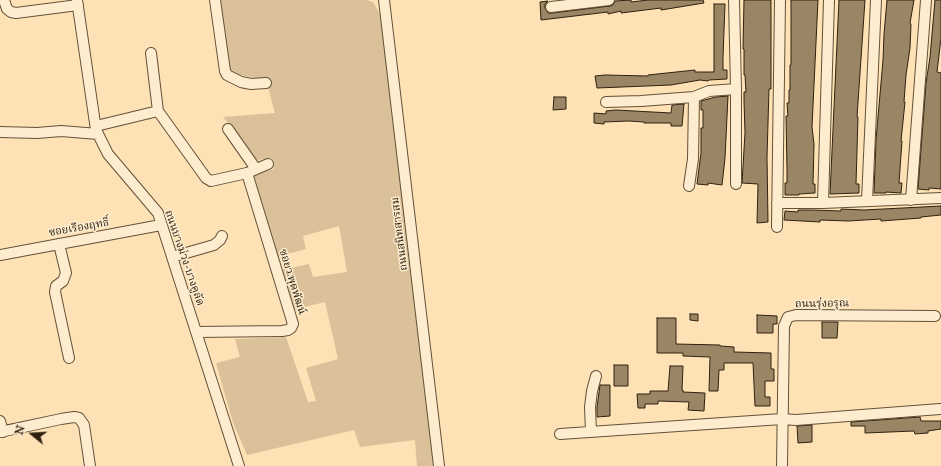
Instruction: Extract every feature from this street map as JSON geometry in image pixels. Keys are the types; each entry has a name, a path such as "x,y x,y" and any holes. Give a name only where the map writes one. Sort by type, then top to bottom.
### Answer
{"street":[{"path":"4,0 7,9 16,13 77,2"},
{"path":"215,0 225,71 227,75 241,82 251,84 266,83"},
{"name":"ถนนสนิทสารสม","path":"384,0 439,466"},
{"path":"551,8 562,2 607,0"},
{"path":"734,0 736,184"},
{"path":"777,227 780,0"},
{"path":"824,203 829,0"},
{"path":"867,201 876,0"},
{"path":"911,200 926,0"},
{"name":"ถนนบางม่วง-บางคูลัด","path":"77,2 97,130 108,154 158,213 239,466"},
{"path":"151,53 158,111 206,178 211,181 252,171 268,164"},
{"path":"606,102 694,97 709,91 736,88"},
{"path":"690,186 694,97"},
{"path":"0,132 37,134 61,131 97,130 158,111"},
{"path":"228,129 252,171"},
{"name":"ซอยว.พุดพัฒน์","path":"196,332 282,331 288,330 293,324 252,171"},
{"path":"777,203 824,203 941,198"},
{"name":"ซอยเรืองฤทธิ์","path":"0,255 161,225"},
{"path":"172,257 214,245 222,236"},
{"path":"59,244 66,273 63,281 56,286 55,292 70,358"},
{"name":"ถนนรุ่งอรุณ","path":"782,466 782,419 784,411 784,326 788,317 936,316"},
{"path":"590,432 590,407 596,376"},
{"path":"560,434 782,419 796,420 940,409"},
{"path":"0,421 1,432 61,419 74,417 79,418 84,425 90,466"}],"shaded area":[{"path":"218,0 366,0 373,2 382,18 435,466 417,466 415,440 360,447 354,430 247,455 233,423 216,363 240,357 235,339 286,337 308,402 316,401 306,368 338,359 325,302 292,310 281,270 309,264 313,277 347,272 339,226 303,236 306,249 276,257 252,175 274,169 272,158 257,160 223,117 275,113 266,80 230,73"}],"building":[{"path":"631,0 631,2 648,0 703,0 704,3 661,10 661,8 621,13 621,11 608,14 608,12 541,20 540,2 548,1 545,4 545,8 548,13 552,13 610,6 613,5 615,1"},
{"path":"744,0 771,0 771,89 769,89 767,157 768,222 757,223 758,184 742,183 745,133 744,92 746,92 743,49"},
{"path":"791,0 818,0 812,127 814,144 813,184 815,184 815,193 799,195 785,195 785,183 787,183 786,116 788,116 787,103 789,103 791,65"},
{"path":"839,0 865,0 857,117 856,184 859,184 859,193 830,194"},
{"path":"887,0 914,0 910,23 910,48 906,75 901,141 899,183 902,183 901,193 874,193 876,140"},
{"path":"935,0 941,0 941,38 937,72 941,73 941,189 929,188 929,190 918,189 926,83"},
{"path":"714,4 725,4 723,70 727,70 727,79 708,81 700,80 671,85 597,88 595,76 648,76 695,70 695,72 714,72"},
{"path":"728,96 722,185 708,183 708,185 697,184 701,153 701,128 703,128 703,110 701,110 701,101 716,97"},
{"path":"554,97 566,97 566,109 553,110"},
{"path":"684,104 682,126 671,126 671,123 644,123 629,121 604,122 604,124 594,123 594,113 606,114 606,111 616,110 671,113 672,105"},
{"path":"941,206 941,215 921,218 881,221 881,219 848,221 820,220 820,222 784,220 785,211 841,211 841,209 864,210"},
{"path":"690,314 698,314 698,321 690,320"},
{"path":"757,315 777,316 777,324 773,324 773,333 757,333"},
{"path":"657,318 676,318 676,344 720,345 734,347 734,352 771,353 771,369 774,369 774,381 765,381 765,397 770,397 770,406 755,406 753,363 724,363 724,370 719,370 718,391 709,391 710,357 683,356 683,353 657,353"},
{"path":"822,322 838,322 837,338 822,338"},
{"path":"614,365 628,365 628,386 614,386"},
{"path":"670,366 683,366 683,392 705,393 704,411 688,410 689,402 658,401 658,404 645,404 645,408 638,408 637,394 650,394 650,391 668,391"},
{"path":"600,385 610,385 610,416 597,417"},
{"path":"920,417 921,421 941,421 941,429 928,431 928,433 915,434 914,431 865,433 865,426 851,426 851,422"},
{"path":"812,425 812,442 798,443 797,426"}]}
